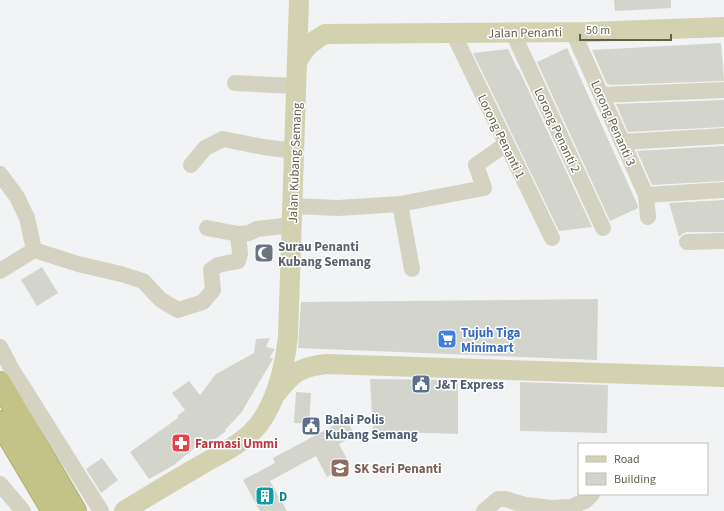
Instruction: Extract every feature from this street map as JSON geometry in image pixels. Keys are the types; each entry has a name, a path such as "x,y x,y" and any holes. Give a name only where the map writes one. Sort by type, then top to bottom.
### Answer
{"highway":[{"path":"0,383 75,511"},
{"path":"0,422 53,511"}],"main road":[{"path":"297,62 308,44 325,34 313,26 304,16 299,0"},
{"name":"Jalan Kubang Semang","path":"124,511 233,447 252,432 265,416 272,400 286,358 288,336 299,0"},
{"name":"Jalan Penanti","path":"325,34 573,32 724,27"},
{"path":"288,336 295,348 304,355 326,364"},
{"path":"272,400 285,381 295,373 310,366 326,364 724,377"}],"street":[{"name":"Lorong Penanti 3","path":"573,32 646,195 648,217"},
{"name":"Lorong Penanti 1","path":"453,33 552,238"},
{"name":"Lorong Penanti 2","path":"513,33 603,228"},
{"path":"236,83 296,86"},
{"path":"601,95 724,90"},
{"path":"622,142 724,136"},
{"path":"190,165 205,148 223,139 263,147 294,151"},
{"path":"208,228 238,234 249,233 292,216 338,208 400,204 484,188 476,165 506,144"},
{"path":"0,174 17,197 27,218 34,250"},
{"path":"646,195 724,190"},
{"path":"400,204 412,269"},
{"path":"0,271 34,250 78,264 121,274 143,281 161,300 178,310 203,302 213,290 211,270 218,265 238,261 240,254 238,234"},
{"path":"687,242 724,241"},
{"path":"0,347 11,368 100,510"},
{"path":"0,484 23,511"},
{"path":"484,511 498,499 505,499 525,505 552,508 571,507 586,502 591,495"}],"building":[{"path":"614,0 671,0 671,8 615,11"},
{"path":"721,43 724,81 611,85 607,84 592,50"},
{"path":"567,48 638,206 638,208 610,221 537,62"},
{"path":"508,49 592,227 559,231 473,53"},
{"path":"724,100 724,127 628,132 616,104"},
{"path":"724,146 724,181 652,185 637,151"},
{"path":"724,200 724,232 687,232 679,237 669,203"},
{"path":"42,267 58,293 37,306 21,280"},
{"path":"598,299 597,360 298,348 301,302"},
{"path":"270,338 266,347 275,349 270,357 273,359 241,413 225,430 226,431 201,450 198,445 174,465 149,479 130,452 178,418 177,416 185,410 172,393 189,381 200,395 216,374 254,353 256,339"},
{"path":"370,379 458,380 458,434 373,431"},
{"path":"520,382 608,385 607,433 520,431"},
{"path":"296,392 311,393 309,424 294,423"},
{"path":"346,419 355,435 339,444 350,465 327,477 316,456 270,481 287,511 260,511 243,480 275,463 273,458"},
{"path":"102,458 118,480 101,493 86,469"}],"place":[{"name":"Surau Penanti Kubang Semang","path":"264,253"},
{"name":"Tujuh Tiga Minimart","path":"447,339"},
{"name":"J&T Express","path":"421,384"},
{"name":"Balai Polis Kubang Semang","path":"311,426"},
{"name":"Farmasi Ummi","path":"181,443"},
{"name":"SK Seri Penanti","path":"340,468"},
{"name":"D","path":"265,496"}]}
